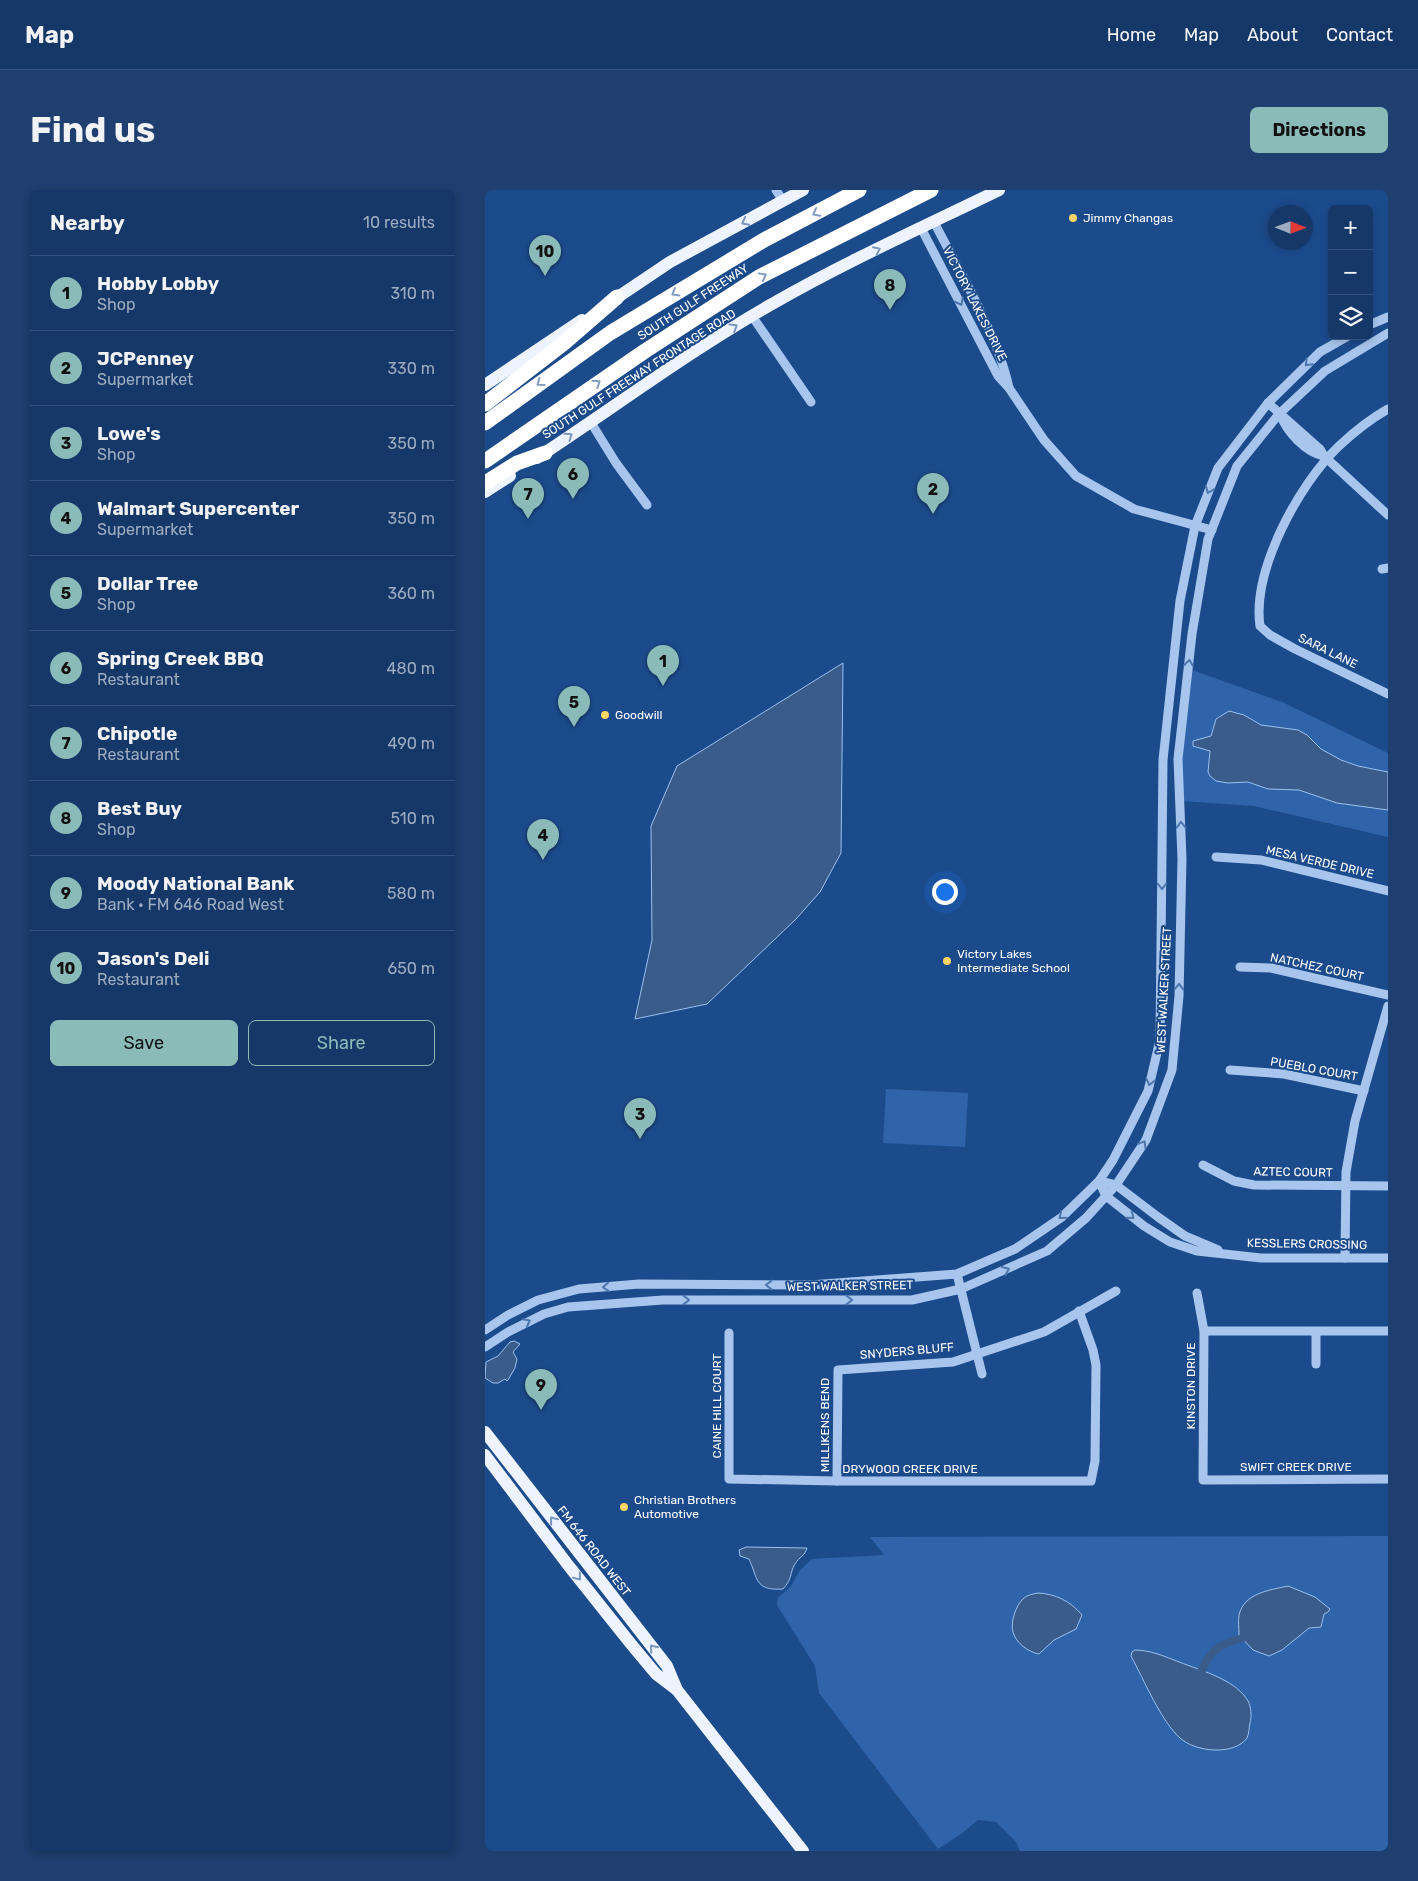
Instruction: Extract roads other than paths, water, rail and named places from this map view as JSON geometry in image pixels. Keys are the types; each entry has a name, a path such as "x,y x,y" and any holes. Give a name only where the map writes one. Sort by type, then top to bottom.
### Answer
{"highway":[{"name":"SOUTH GULF FREEWAY","path":"485,422 610,332 764,240 859,190"},
{"name":"SOUTH GULF FREEWAY","path":"485,460 645,351 759,277 931,190"},
{"path":"485,404 564,343 617,297"},
{"path":"485,483 517,463 545,453"}],"main road":[{"path":"485,385 670,262 803,190"},
{"name":"SOUTH GULF FREEWAY FRONTAGE ROAD","path":"485,492 675,364 772,304 856,260 999,190"},
{"name":"FM 646 ROAD WEST","path":"485,1432 667,1666 677,1690"},
{"name":"FM 646 ROAD WEST","path":"485,1455 568,1565 631,1644 656,1674 677,1690 803,1851"}],"street":[{"path":"776,190 783,201"},
{"name":"VICTORY LAKES DRIVE","path":"934,222 983,319 1006,372 1009,388"},
{"name":"VICTORY LAKES DRIVE","path":"921,228 998,376 1009,388 1044,440 1076,476 1134,509 1212,530"},
{"path":"752,316 811,402"},
{"path":"1373,323 1388,317"},
{"name":"WEST WALKER STREET","path":"485,1347 544,1314 569,1307 663,1300 912,1300 961,1290 1047,1251 1086,1218 1117,1185 1146,1140 1172,1070 1179,996 1182,859 1178,759 1192,634 1208,539 1237,466 1279,414 1325,371 1388,334"},
{"name":"WEST WALKER STREET","path":"485,1330 508,1315 538,1300 579,1289 639,1284 810,1285 957,1274 1015,1249 1062,1217 1099,1181 1113,1160 1148,1091 1160,1040 1163,760 1180,601 1195,526 1218,468 1268,403 1320,352 1341,340"},
{"path":"1268,403 1320,449 1326,458 1388,515"},
{"path":"1326,458 1349,437 1388,409"},
{"path":"590,421 616,463 647,505"},
{"name":"SARA LANE","path":"1326,458 1289,514 1279,534 1268,565 1263,587 1258,614 1260,626 1270,635 1295,650 1388,694"},
{"name":"MESA VERDE DRIVE","path":"1215,858 1261,860 1388,891"},
{"name":"NATCHEZ COURT","path":"1240,967 1271,968 1388,995"},
{"path":"1345,1258 1347,1172 1355,1121 1388,1006"},
{"name":"PUEBLO COURT","path":"1230,1070 1285,1074 1364,1091"},
{"name":"AZTEC COURT","path":"1203,1165 1234,1181 1255,1185 1388,1186"},
{"name":"KESSLERS CROSSING","path":"1099,1181 1117,1185 1185,1236 1225,1253"},
{"name":"KESSLERS CROSSING","path":"1099,1181 1106,1196 1143,1226 1170,1242 1197,1251 1261,1258 1388,1258"},
{"path":"957,1274 982,1374"},
{"name":"SNYDERS BLUFF","path":"838,1370 953,1362 1044,1332 1116,1291"},
{"name":"KINSTON DRIVE","path":"1197,1293 1203,1332 1203,1480"},
{"name":"DRYWOOD CREEK DRIVE","path":"729,1479 1091,1481 1095,1461 1096,1365 1091,1342 1079,1311"},
{"path":"1203,1332 1388,1331"},
{"path":"1316,1332 1316,1364"},
{"name":"CAINE HILL COURT","path":"729,1333 729,1479"},
{"name":"MILLIKENS BEND","path":"837,1481 838,1370"},
{"name":"SWIFT CREEK DRIVE","path":"1203,1480 1388,1479"}],"waterway":[{"path":"1202,1670 1209,1657 1218,1648 1228,1642 1243,1638"}],"place":[{"name":"Jimmy Changas","path":"1073,218"},
{"name":"Jason's Deli","path":"545,276"},
{"name":"Best Buy","path":"890,310"},
{"name":"Spring Creek BBQ","path":"573,499"},
{"name":"JCPenney","path":"933,514"},
{"name":"Chipotle","path":"528,519"},
{"name":"Hobby Lobby","path":"663,686"},
{"name":"Goodwill","path":"605,715"},
{"name":"Dollar Tree","path":"574,727"},
{"name":"Walmart Supercenter","path":"543,860"},
{"name":"Victory Lakes Intermediate School","path":"947,961"},
{"name":"Lowe's","path":"640,1139"},
{"name":"Moody National Bank","path":"541,1410"},
{"name":"Christian Brothers Automotive","path":"624,1507"}]}
